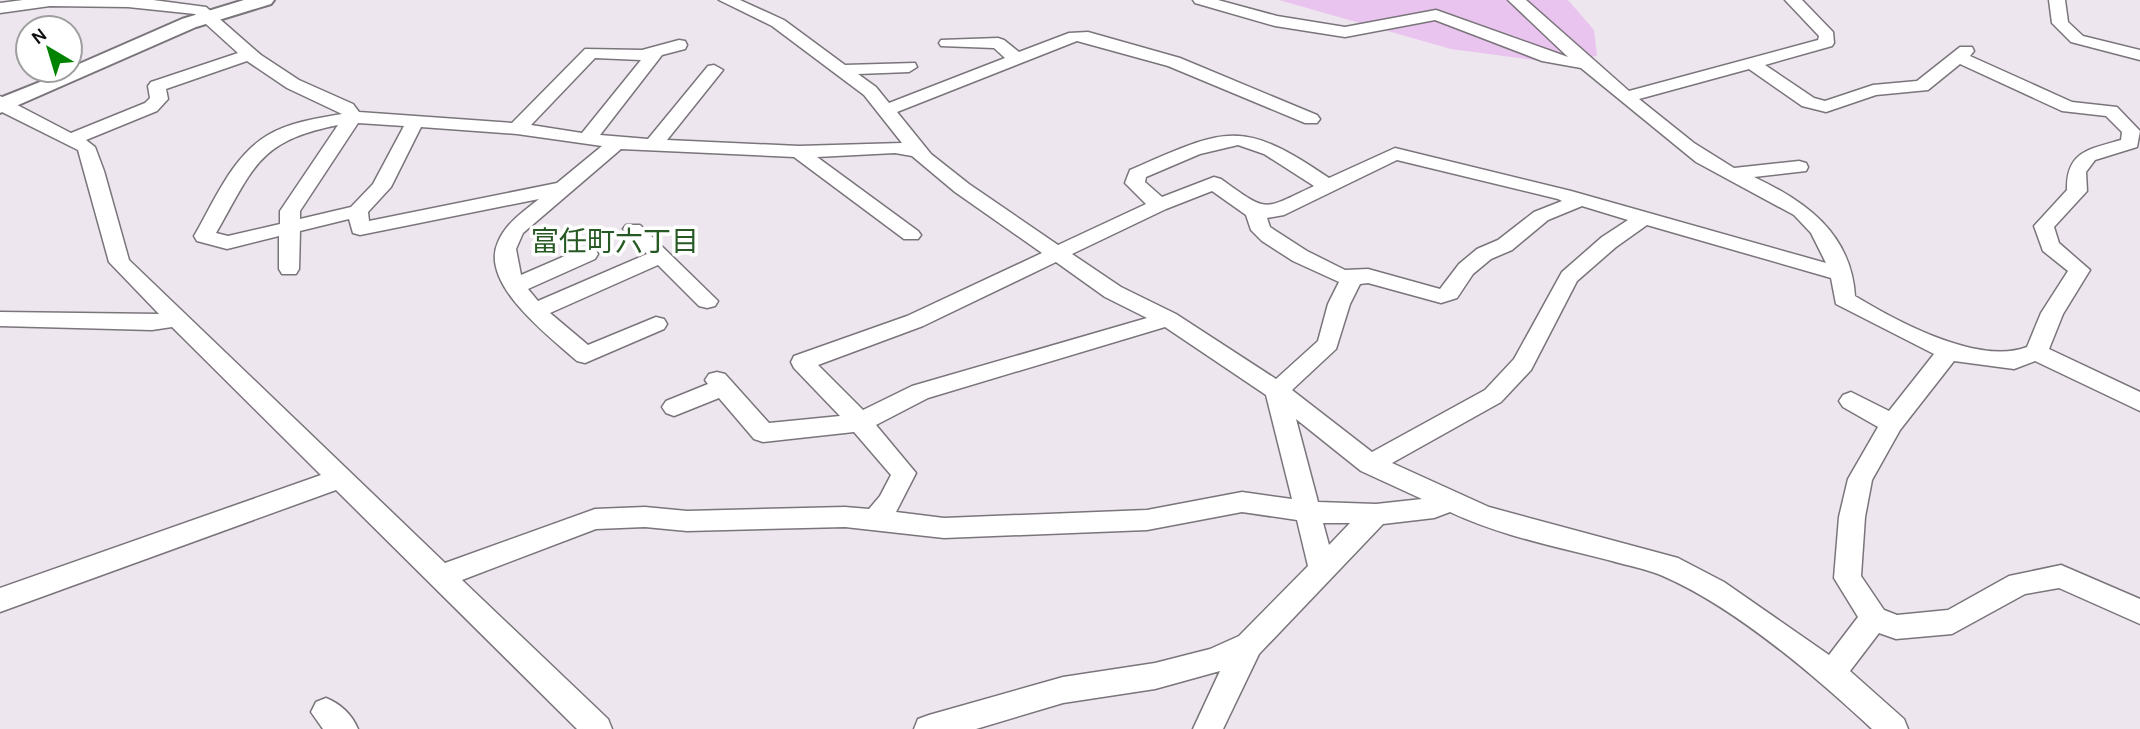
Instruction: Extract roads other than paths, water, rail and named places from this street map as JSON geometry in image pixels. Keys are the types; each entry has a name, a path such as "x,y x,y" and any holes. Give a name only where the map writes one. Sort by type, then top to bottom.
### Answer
{"street":[{"path":"0,104 208,16 264,0"},
{"path":"727,0 778,23 870,91 918,151 962,188 1113,292 1168,318 1277,391 1370,464 1483,516 1669,566 1714,590 1832,673 1893,729"},
{"path":"1201,0 1275,21 1345,32 1436,15 1557,60 1579,64 1582,60"},
{"path":"1516,0 1582,60 1703,158 1729,174 1788,200 1812,221 1825,237 1838,273 1845,284 1844,299 1948,352 2014,361 2036,352 2052,313 2080,270 2050,246 2044,226 2077,191 2076,172 2088,156 2130,143 2131,131 2111,111 2068,107 1961,54 1922,86 1873,90 1826,107 1808,102 1751,63"},
{"path":"1628,97 1826,43 1827,35 1793,0"},
{"path":"2057,0 2060,23 2077,39 2140,55"},
{"path":"0,8 50,1 128,1 200,10 250,54 293,84 347,108 353,117"},
{"path":"887,110 1075,36 1088,37 1174,62 1311,119"},
{"path":"947,43 998,43 1015,58"},
{"path":"517,130 590,53 616,55 656,52 679,45"},
{"path":"587,139 656,52"},
{"path":"72,139 151,107 159,99 157,86 250,54"},
{"path":"841,70 909,67"},
{"path":"653,145 714,69"},
{"path":"0,104 86,147 119,262 597,729"},
{"path":"289,269 290,211 353,117"},
{"path":"415,122 382,187 358,211 228,243 204,236 249,161 267,143 287,132 353,117 517,130 617,143 799,152 895,147 918,151"},
{"path":"1159,205 1135,183 1137,174 1219,141 1247,139 1287,158 1329,187"},
{"path":"617,143 515,229 506,247 514,287 585,355 656,324"},
{"path":"799,152 911,234"},
{"path":"1255,212 1277,211 1395,154 1581,200 1643,219 1666,222 1838,273"},
{"path":"1729,174 1799,167"},
{"path":"874,521 889,503 904,472 858,423 841,400 802,362 915,321 1159,205 1214,183 1255,212 1261,230 1327,271 1352,278 1368,276 1441,296 1449,293 1466,269 1484,254 1505,245 1541,216 1581,200"},
{"path":"358,211 360,229 561,188"},
{"path":"1370,464 1493,396 1523,364 1569,277 1609,242 1643,219"},
{"path":"633,229 707,301"},
{"path":"514,287 588,254"},
{"path":"536,310 661,256"},
{"path":"1277,391 1328,344 1339,304 1352,278"},
{"path":"674,407 719,384 762,433 858,423 920,392 1168,318"},
{"path":"0,319 152,323 176,319"},
{"path":"1948,352 1892,425 1860,479 1852,517 1847,578 1874,618 1896,627 1952,622 2019,584 2061,576 2140,612"},
{"path":"2036,352 2140,402"},
{"path":"1277,391 1322,569"},
{"path":"1851,401 1892,425"},
{"path":"0,600 341,478"},
{"path":"439,577 595,519 645,517 687,521 845,517 944,528 1147,520 1242,502 1309,512 1377,514 1434,508 1449,501"},
{"path":"1208,729 1249,645 1377,514"},
{"path":"1832,673 1874,618"},
{"path":"929,729 1063,690 1155,676 1213,661 1249,645"}],"district":[{"name":"富任町六丁目","path":"615,241"}]}
